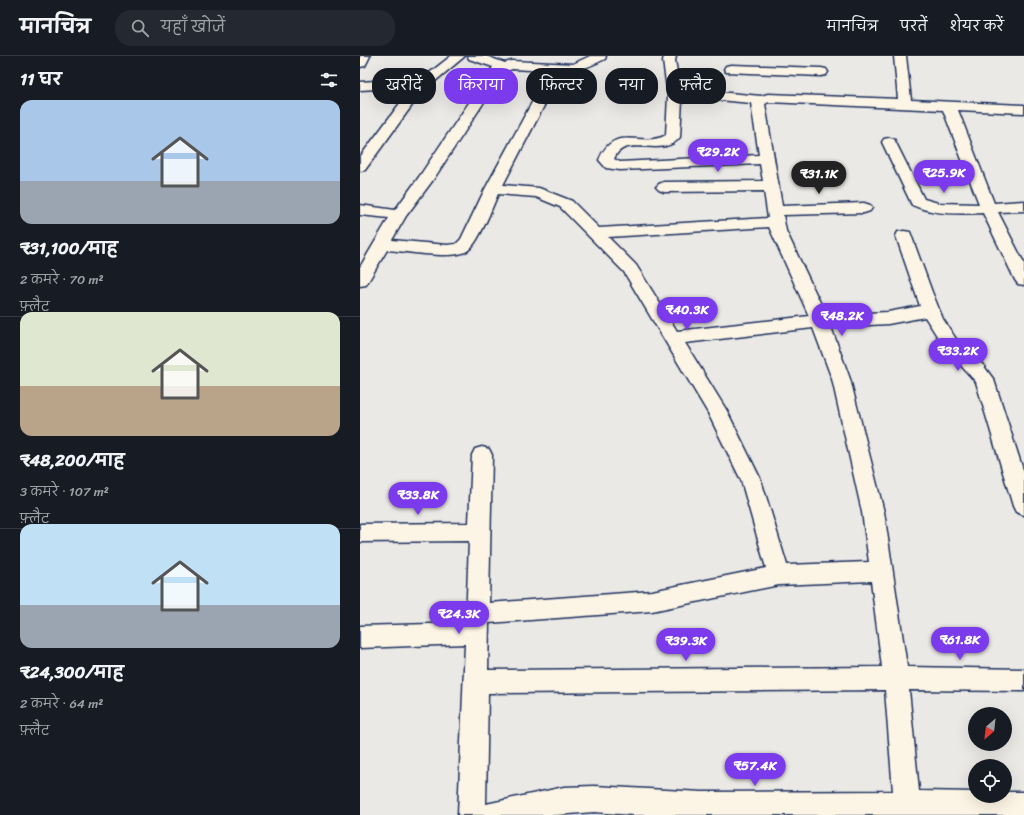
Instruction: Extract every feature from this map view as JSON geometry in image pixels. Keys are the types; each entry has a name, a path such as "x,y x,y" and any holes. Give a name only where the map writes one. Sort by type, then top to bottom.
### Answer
{"street":[{"path":"360,63 364,56"},
{"path":"436,73 459,56"},
{"path":"474,56 504,67"},
{"path":"360,281 399,215 425,180 498,70 512,65 573,68 581,66 600,56"},
{"path":"670,56 670,68"},
{"path":"900,56 905,104"},
{"path":"382,244 447,250 461,248 468,241 493,189 558,67"},
{"path":"730,69 821,67 823,99"},
{"path":"360,86 372,85"},
{"path":"726,97 761,100 768,98 823,99 1024,109"},
{"path":"761,100 758,104 778,231 820,321 841,379 873,512 896,678 907,809"},
{"path":"360,167 406,104"},
{"path":"675,104 673,137 669,141 625,142 616,146 606,154 606,160 611,165 620,166 767,159"},
{"path":"949,106 988,208 1022,273"},
{"path":"889,142 918,202 923,206 933,208 988,208 1024,206"},
{"path":"664,187 771,186"},
{"path":"493,189 538,193 566,204 630,269 717,410 751,480 779,575"},
{"path":"595,233 864,208"},
{"path":"360,210 399,215"},
{"path":"904,236 930,310 950,343 978,370 985,380 1024,506"},
{"path":"673,338 820,321 872,320 930,310"},
{"path":"472,815 482,455"},
{"path":"360,533 480,532"},
{"path":"360,637 652,602 779,575 881,570"},
{"path":"476,682 896,678 1024,680"},
{"path":"492,815 564,800 595,807 702,806 907,809 1024,806"}]}
